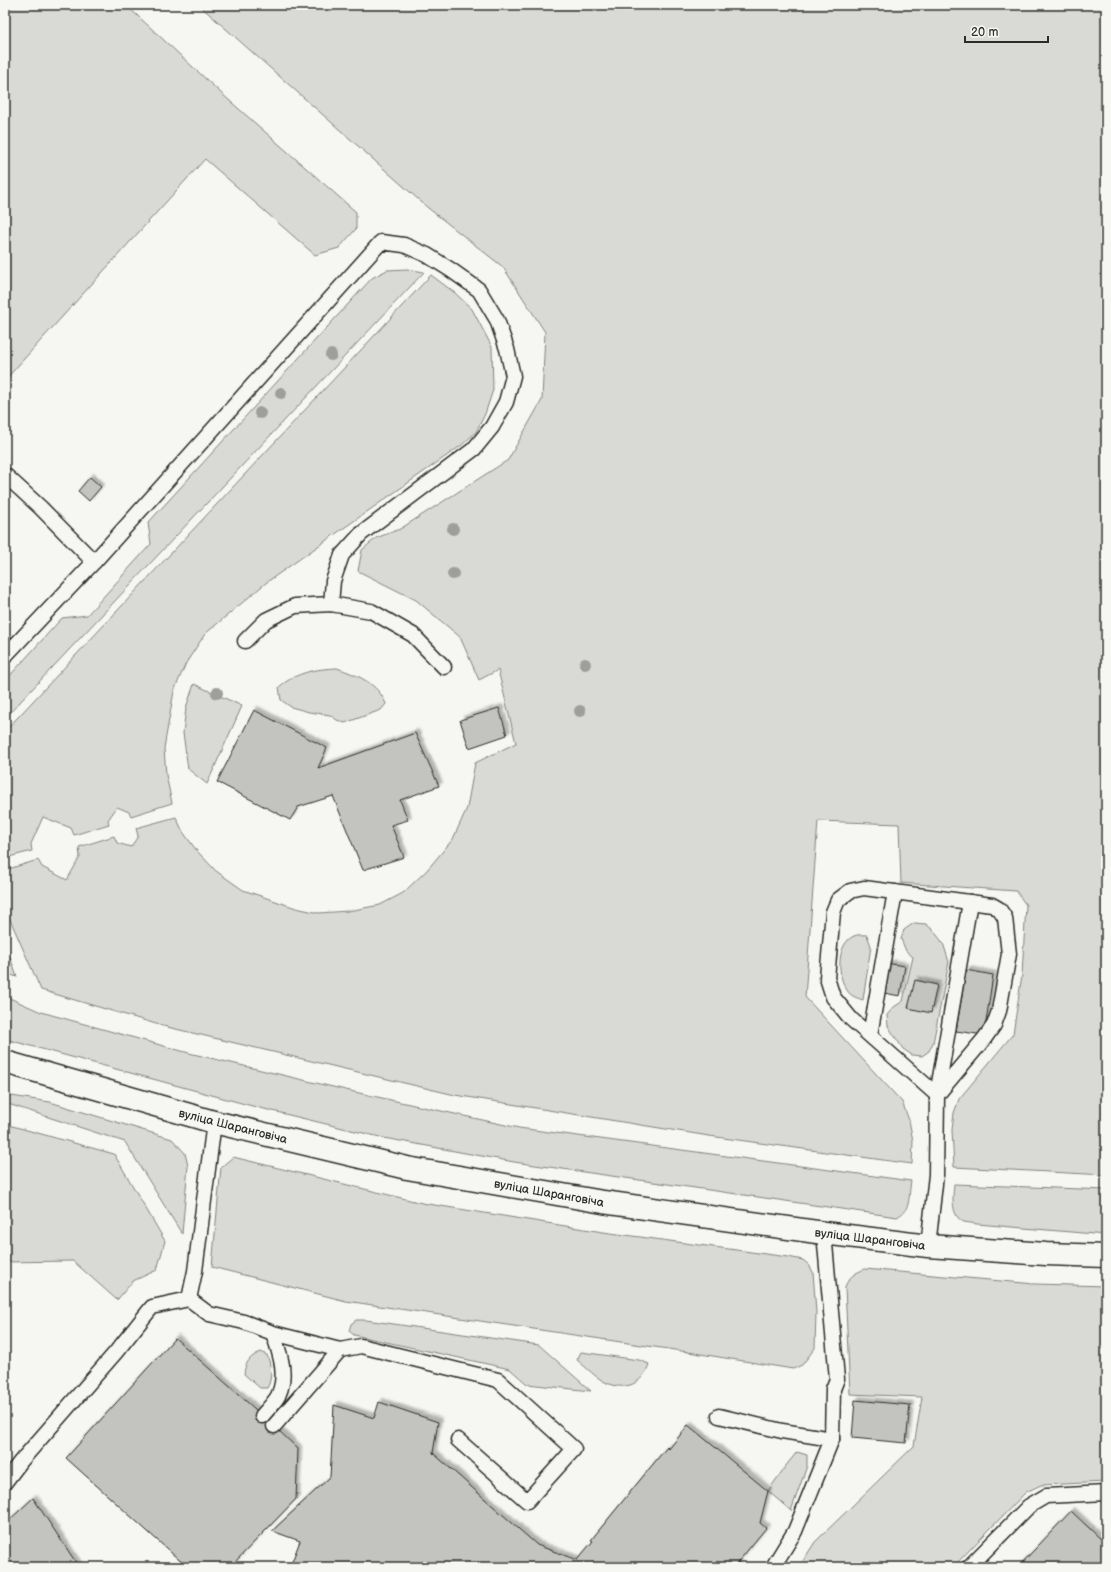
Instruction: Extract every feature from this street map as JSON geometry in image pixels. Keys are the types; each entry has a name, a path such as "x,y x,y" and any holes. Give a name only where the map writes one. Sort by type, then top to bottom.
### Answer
{"main road":[{"name":"вуліца Шаранговіча","path":"5,1062 214,1122 407,1168 603,1202 824,1233 928,1246 1046,1254 1106,1256"}],"lane":[{"path":"5,656 94,562 381,242 404,245 428,255 479,290 497,320 507,349 513,376 506,402 492,428 474,449 360,534 342,555 333,581 331,604"},
{"path":"5,475 41,508 94,562"},
{"path":"245,641 266,620 295,606 331,604 371,611 413,635 444,667"},
{"path":"864,888 992,905 1000,910 1005,918 1009,954 999,1011 994,1025 984,1040 937,1095 852,1020 833,997 828,978 833,912 838,900 850,891 864,888"},
{"path":"870,1035 896,892"},
{"path":"928,1246 936,1175 937,1095 970,902"},
{"path":"189,1299 195,1271 214,1122"},
{"path":"773,1567 795,1531 832,1439 833,1389 837,1379 824,1233"},
{"path":"5,1482 21,1461 116,1352 152,1307 189,1299 209,1314 244,1322 273,1333 340,1350 361,1346 498,1380 574,1449 527,1501 458,1440"},
{"path":"262,1416 278,1397 284,1377 281,1360 273,1333"},
{"path":"274,1426 340,1350"},
{"path":"719,1416 782,1431 832,1439"},
{"path":"969,1567 1029,1506 1046,1496 1106,1492"}],"shaded area":[{"path":"5,5 126,5 222,94 356,212 356,229 339,248 315,255 205,159 5,380"},
{"path":"199,5 1106,5 1106,1175 954,1167 952,1130 954,1113 959,1099 1013,1034 1022,975 1026,905 1016,891 901,883 899,824 818,821 805,997 902,1102 909,1120 913,1141 912,1164 709,1136 455,1095 163,1026 41,990 5,908 5,870 38,860 42,867 67,880 80,857 79,847 114,836 117,843 131,847 138,836 136,828 176,817 183,832 197,851 216,871 243,890 296,908 319,913 348,911 380,905 403,893 427,870 453,839 467,808 475,763 516,743 498,670 479,680 460,637 416,600 358,571 362,550 376,538 400,529 508,460 542,400 545,332 503,267 428,208"},
{"path":"407,269 424,272 5,718 5,681 62,618 87,615 151,544 148,523 372,278 387,270"},
{"path":"431,275 455,293 472,309 492,347 493,390 485,414 476,432 462,445 267,582 205,634 186,663 174,691 164,748 166,775 172,803 131,816 129,812 117,807 108,820 109,824 74,835 71,828 43,817 31,844 32,851 5,858 5,731"},
{"path":"337,668 359,677 378,690 386,704 381,710 345,723 330,715 309,712 291,707 281,700 279,687 293,678 314,670"},
{"path":"194,684 242,706 207,784 188,769 183,733 186,708"},
{"path":"914,923 926,924 933,930 943,943 949,962 933,1043 929,1051 922,1056 912,1055 903,1049 888,1026 887,1015 894,1007 903,1001 913,957 906,951 901,939 904,930"},
{"path":"856,935 867,935 871,946 863,1000 856,998 848,992 841,977 840,961 841,953 848,940"},
{"path":"5,942 17,977 5,973"},
{"path":"5,996 41,1012 189,1053 350,1091 519,1128 911,1181 908,1202 905,1210 897,1217 514,1162 384,1138 256,1107 5,1039"},
{"path":"5,1095 50,1102 172,1139 185,1153 188,1166 182,1234 125,1142 5,1103"},
{"path":"5,1124 114,1154 165,1241 157,1270 133,1281 117,1300 73,1261 5,1262"},
{"path":"233,1157 422,1203 603,1232 803,1260 809,1265 813,1272 816,1312 815,1348 802,1365 793,1369 346,1301 212,1267 221,1167"},
{"path":"954,1184 1106,1190 1106,1235 964,1222 956,1215 954,1211"},
{"path":"865,1269 1035,1284 1106,1286 1106,1482 1041,1485 1026,1492 953,1567 799,1567 815,1542 914,1446 922,1397 850,1394 845,1287 848,1280 853,1275"},
{"path":"356,1320 366,1320 539,1345 591,1391 527,1384 510,1369 354,1335 349,1331 351,1324"},
{"path":"261,1352 267,1355 270,1363 271,1376 267,1388 260,1388 244,1374 249,1360"},
{"path":"581,1352 639,1360 649,1364 643,1377 633,1384 627,1386 614,1385 599,1378 577,1360"},
{"path":"797,1452 807,1455 807,1466 791,1511 768,1491"}],"building":[{"path":"90,477 101,487 89,501 78,491"},
{"path":"499,708 507,735 469,748 460,720"},
{"path":"254,710 327,748 318,768 415,733 439,786 400,800 408,820 391,825 404,857 363,870 333,796 298,807 290,820 217,782"},
{"path":"878,962 905,966 900,996 873,991"},
{"path":"966,970 993,975 984,1035 956,1031"},
{"path":"915,980 937,985 931,1013 908,1008"},
{"path":"175,1338 298,1449 296,1499 234,1563 204,1567 187,1567 66,1458"},
{"path":"855,1400 910,1405 906,1443 852,1438"},
{"path":"379,1402 438,1422 433,1453 537,1545 577,1560 593,1541 591,1540 667,1447 669,1449 688,1425 768,1491 760,1523 766,1528 734,1567 290,1567 300,1541 272,1531 330,1477 334,1405 374,1418"},
{"path":"33,1498 79,1567 5,1567 5,1524"},
{"path":"1071,1511 1106,1544 1106,1567 1018,1567"}]}
